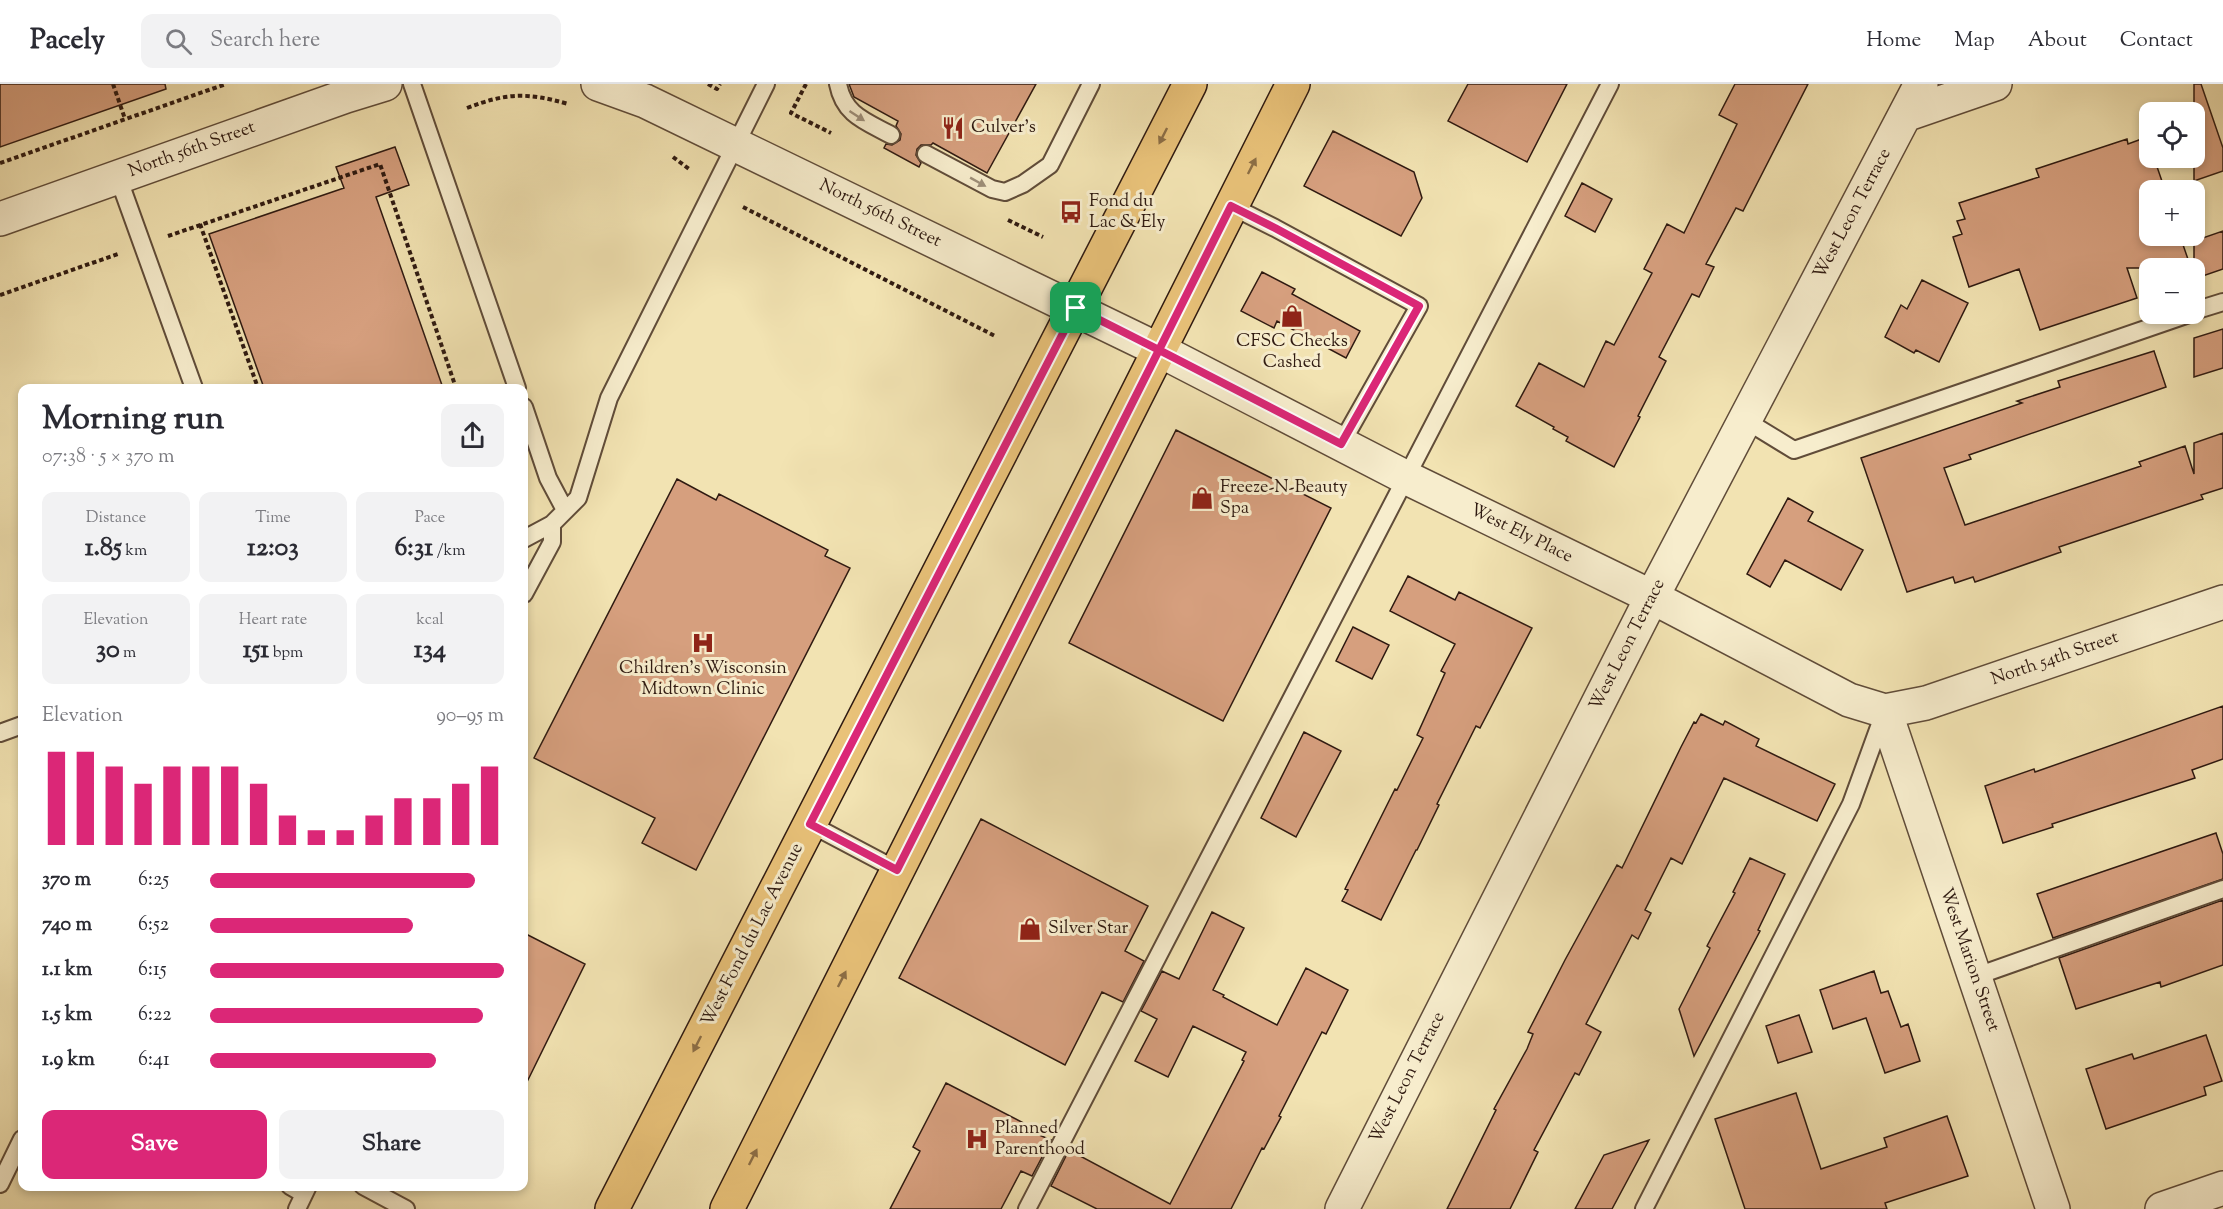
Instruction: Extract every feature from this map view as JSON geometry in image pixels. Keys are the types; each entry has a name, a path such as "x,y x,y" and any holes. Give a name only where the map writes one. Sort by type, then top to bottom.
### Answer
{"main road":[{"name":"West Fond du Lac Avenue","path":"612,1209 1190,84"},
{"path":"727,1209 1293,84"}],"street":[{"name":"North 56th Street","path":"0,219 385,84"},
{"name":"North 56th Street","path":"598,84 645,101 1159,350"},
{"name":"West Leon Terrace","path":"1342,1209 1652,597 1921,84"},
{"path":"1905,115 1995,84"},
{"name":"West Ely Place","path":"1159,350 1407,478 1652,597 1849,700 1885,711"},
{"name":"North 54th Street","path":"1885,711 1926,703 2223,602"},
{"name":"West Marion Street","path":"1885,711 2053,1209"},
{"path":"2162,1209 2223,1188"}],"lane":[{"path":"412,84 516,384"},
{"path":"528,536 552,525 578,498 609,398 766,84"},
{"path":"838,84 840,95 847,109 891,135"},
{"path":"926,154 992,189 1005,192 1023,184 1050,165 1090,84"},
{"path":"1027,1209 1610,84"},
{"path":"118,177 193,384"},
{"path":"1231,206 1419,306 1341,444"},
{"path":"2205,308 2223,302"},
{"path":"1745,420 1794,450 2159,324"},
{"path":"528,419 548,478 565,510"},
{"path":"528,587 552,542 552,525"},
{"path":"1644,1209 1851,804 1885,711"},
{"path":"0,733 18,726"},
{"path":"810,824 897,870"},
{"path":"1974,977 2223,889"},
{"path":"0,1184 18,1147"},
{"path":"372,1191 406,1209"}],"path":[{"path":"113,84 125,119"},
{"path":"0,163 226,84"},
{"path":"708,84 717,89 720,84"},
{"path":"0,295 200,224 380,164 455,384"},
{"path":"743,207 995,336"},
{"path":"200,224 257,384"}],"building":[{"path":"0,84 165,84 166,89 0,147"},
{"name":"Culver's","path":"849,84 1036,84 987,173 933,143 921,145 917,149 916,155 921,163 919,167 884,148 886,144 892,145 900,140 901,134 896,126 898,121 854,97"},
{"path":"1468,84 1567,84 1527,162 1448,121"},
{"path":"1735,84 1808,84 1743,211 1736,208 1706,264 1714,267 1699,297 1692,294 1659,357 1666,361 1614,467 1566,441 1568,437 1553,429 1554,427 1516,406 1539,363 1584,387 1606,341 1614,345 1652,273 1644,269 1667,224 1684,233 1737,124 1719,115"},
{"path":"2194,84 2201,84 2223,148 2223,171 2197,180 2194,180 2194,168 2205,168 2205,102 2194,102"},
{"path":"1333,131 1414,172 1422,198 1401,236 1304,186"},
{"path":"2127,139 2128,144 2139,140 2139,168 2157,168 2162,180 2139,180 2139,246 2183,246 2188,258 2139,258 2139,268 2127,268 2137,298 2040,330 2019,269 1969,287 1953,237 1962,234 1957,221 1965,219 1959,203 2039,177 2036,169"},
{"path":"395,147 409,185 376,197 442,384 263,384 209,234 344,188 336,167"},
{"path":"1582,183 1612,199 1595,232 1565,216"},
{"path":"2223,231 2223,269 2205,275 2205,258 2194,258 2194,246 2205,246 2205,237"},
{"name":"CFSC Checks Cashed","path":"1262,272 1295,289 1292,294 1360,331 1346,358 1277,321 1274,328 1241,311"},
{"path":"1922,280 1968,303 1939,362 1916,350 1914,353 1885,337 1901,305 1907,309"},
{"path":"2223,329 2223,368 2194,377 2194,338"},
{"path":"2154,351 2166,387 1969,455 1971,459 1944,468 1965,525 2141,466 2139,462 2185,446 2194,474 2194,443 2223,433 2223,488 2201,495 2203,499 2059,547 2061,552 1975,582 1973,577 1955,583 1953,577 1907,592 1861,458 2022,403 2017,401 2060,387 2058,381"},
{"path":"1176,430 1331,508 1223,721 1069,643"},
{"name":"Children's Wisconsin Midtown Clinic","path":"677,479 716,500 719,494 828,550 825,556 850,568 696,870 642,843 655,818 534,758"},
{"path":"1788,498 1813,512 1808,521 1863,550 1841,590 1785,560 1770,587 1747,574"},
{"path":"1408,576 1455,600 1459,592 1532,628 1480,728 1476,726 1381,920 1342,901 1348,890 1345,889 1423,738 1417,735 1445,673 1441,671 1455,644 1390,611"},
{"path":"1353,627 1389,645 1372,679 1336,661"},
{"path":"2223,706 2223,759 2192,770 2195,778 2052,824 2053,827 2003,843 1985,786 2034,769 2035,772"},
{"path":"1701,714 1723,725 1725,721 1759,739 1756,746 1835,784 1817,821 1724,778 1682,864 1671,858 1645,910 1651,913 1638,939 1632,935 1586,1024 1601,1032 1579,1075 1575,1073 1534,1150 1538,1152 1510,1209 1447,1209 1496,1110 1494,1109 1527,1049 1533,1034 1528,1032 1617,865 1622,868 1681,747 1694,722 1696,723"},
{"path":"1304,732 1341,751 1296,837 1261,818"},
{"name":"Silver Star","path":"981,819 1148,906 1125,951 1144,961 1123,1002 1102,992 1065,1065 899,978"},
{"path":"2216,833 2223,854 2223,879 2053,938 2037,894"},
{"path":"1750,858 1785,874 1758,930 1760,931 1694,1056 1679,1009 1710,948 1707,946 1735,893 1733,892"},
{"path":"2223,900 2223,965 2161,987 2160,982 2076,1009 2059,958"},
{"path":"1212,912 1244,928 1213,990 1224,995 1223,997 1277,1025 1306,968 1348,990 1326,1034 1322,1032 1279,1116 1281,1117 1264,1149 1262,1148 1231,1209 1097,1209 1051,1186 1069,1150 1170,1204 1244,1061 1242,1060 1246,1052 1193,1026 1168,1077 1135,1061 1157,1019 1141,1011 1162,971 1179,979"},
{"path":"528,935 585,964 528,1080"},
{"path":"1874,971 1881,993 1888,991 1901,1027 1908,1024 1920,1061 1885,1073 1866,1018 1833,1029 1820,990"},
{"path":"1799,1015 1812,1052 1778,1063 1766,1026"},
{"path":"2206,1035 2222,1081 2204,1087 2206,1095 2106,1129 2086,1069 2132,1054 2134,1059"},
{"name":"Planned Parenthood","path":"946,1083 1041,1132 1039,1135 1051,1140 1032,1176 1021,1171 1001,1209 890,1209 920,1151 913,1147"},
{"path":"1796,1093 1821,1169 1887,1147 1884,1138 1947,1116 1968,1176 1885,1203 1887,1209 1745,1209 1715,1119"},
{"path":"1649,1140 1612,1209 1575,1209 1604,1155"}],"place":[{"name":"Culver's","path":"953,128"},
{"name":"Fond du Lac & Ely","path":"1071,212"},
{"name":"CFSC Checks Cashed","path":"1292,316"},
{"name":"Freeze-N-Beauty Spa","path":"1202,498"},
{"name":"Children's Wisconsin Midtown Clinic","path":"703,643"},
{"name":"Silver Star","path":"1030,929"},
{"name":"Planned Parenthood","path":"977,1139"}],"route":[{"path":"1076,308 810,824 897,870 1159,350 1341,444 1419,306 1231,206 1159,350 1076,308"}]}
